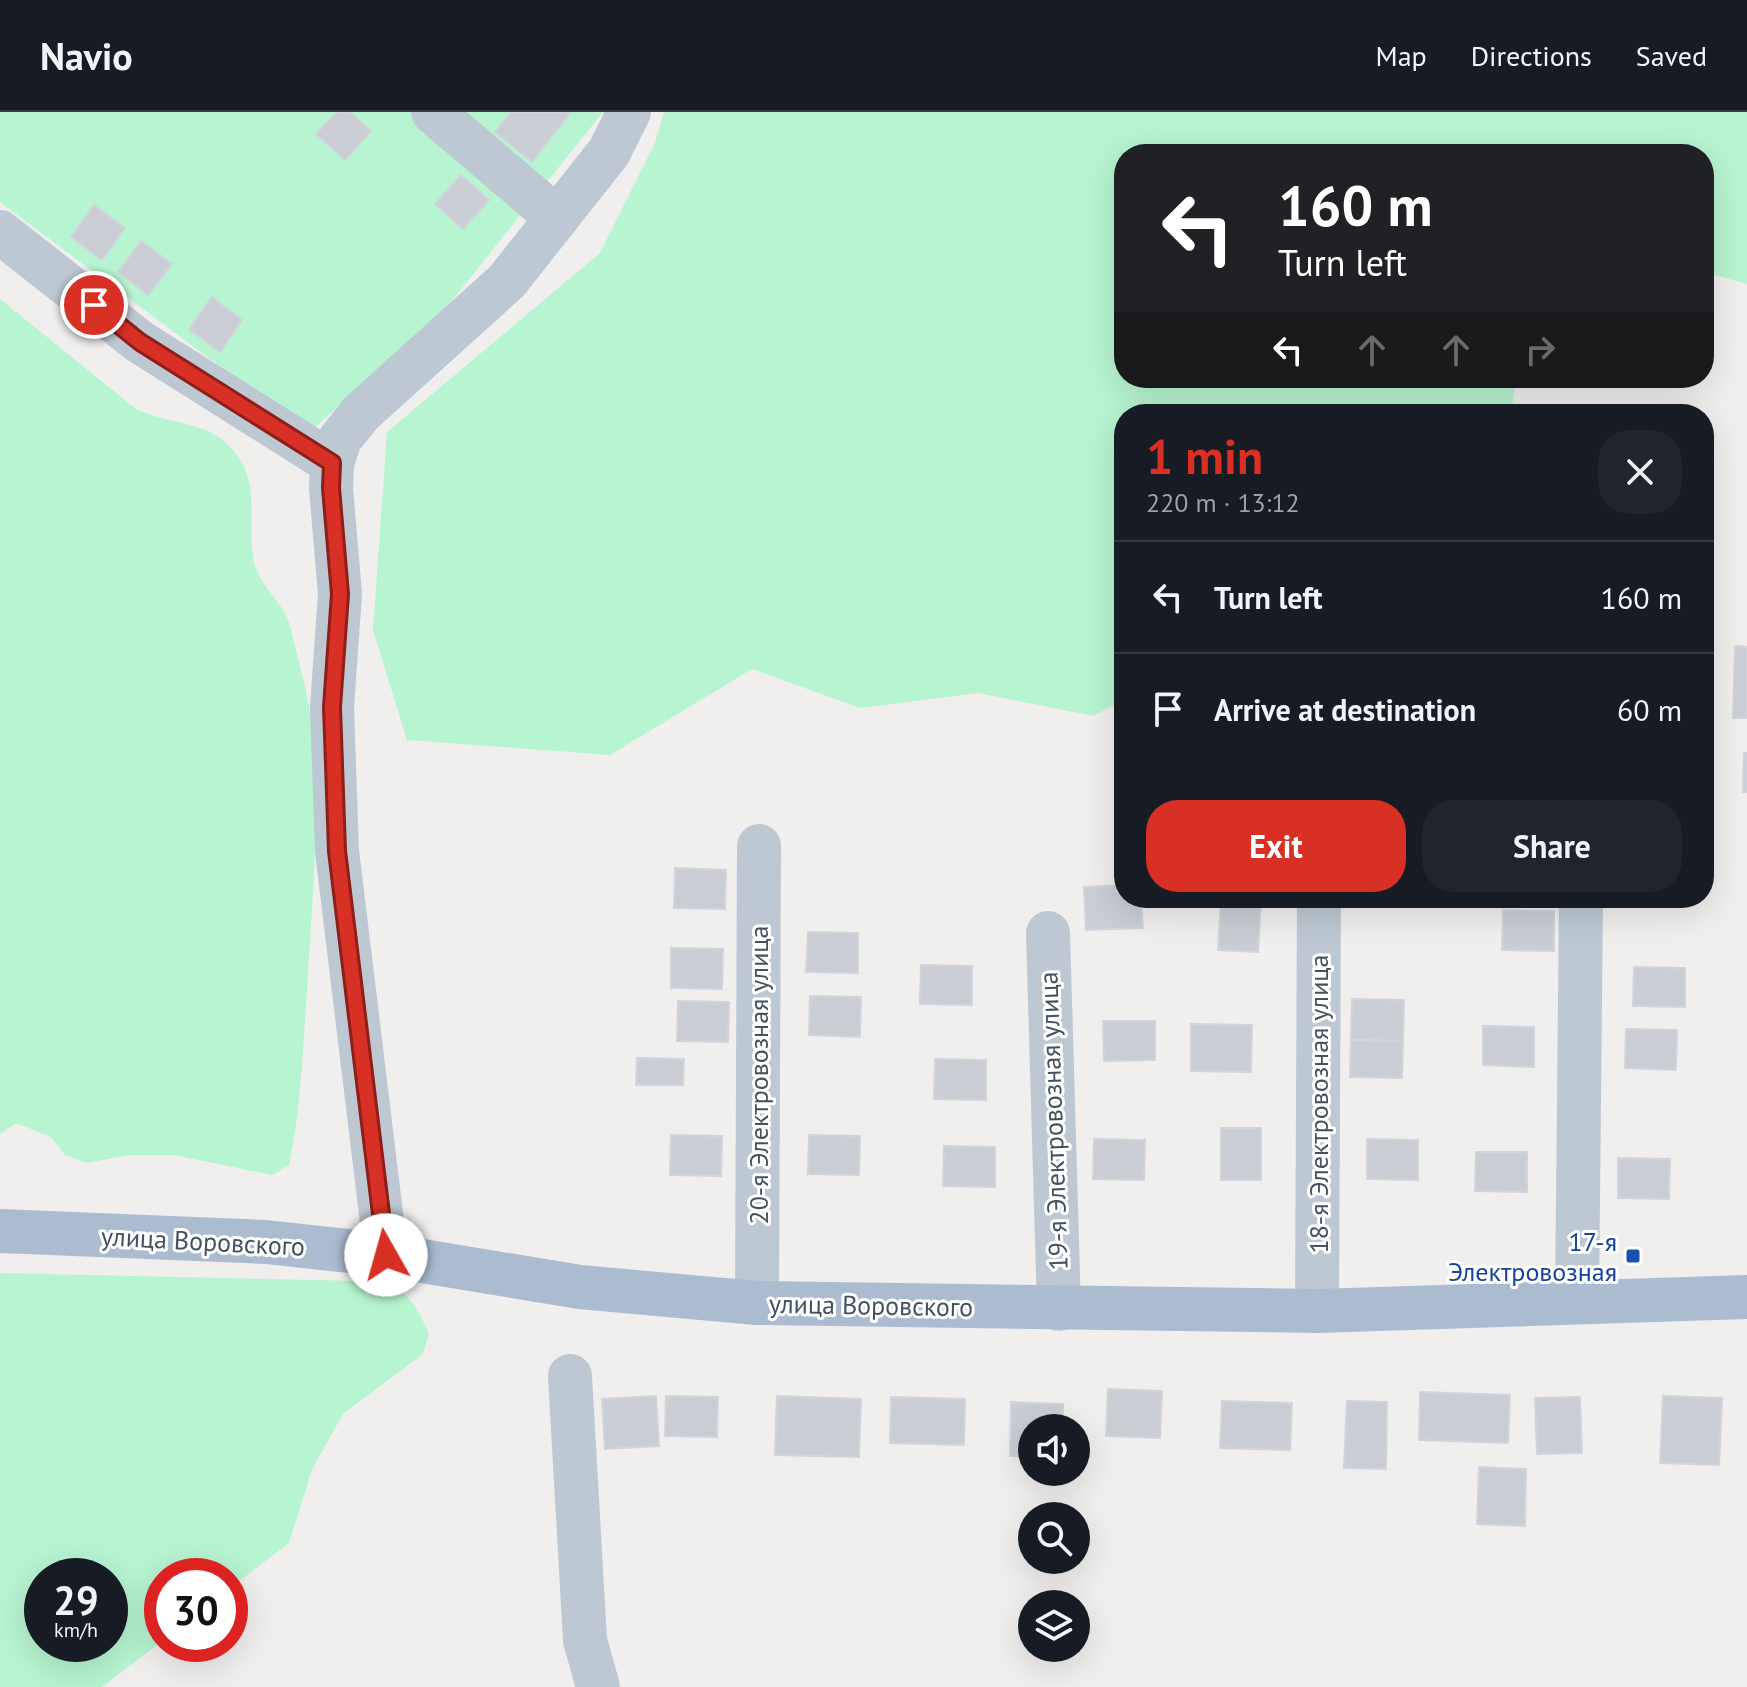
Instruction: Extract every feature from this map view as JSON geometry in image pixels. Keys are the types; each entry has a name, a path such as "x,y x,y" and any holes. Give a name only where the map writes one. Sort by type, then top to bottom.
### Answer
{"main road":[{"name":"улица Воровского","path":"0,1231 266,1242 386,1255 580,1287 757,1303 1317,1311 1747,1297"}],"street":[{"path":"433,112 557,218"},
{"path":"386,1255 337,851 332,707 340,594 331,488 332,463 340,439 361,413 507,281 609,152 629,112"},
{"path":"0,232 140,342 332,463"},
{"name":"20-я Электровозная улица","path":"757,1303 759,846"},
{"name":"18-я Электровозная улица","path":"1317,1311 1319,908"},
{"path":"1577,1301 1581,908"},
{"name":"19-я Электровозная улица","path":"1048,933 1059,1309"},
{"path":"570,1376 585,1640 598,1687"}],"green space":[{"path":"0,112 603,112 446,308 309,433 0,202"},
{"path":"664,112 1747,112 1747,284 1714,275 1714,144 1114,144 1114,388 1515,388 1512,404 1114,404 1114,705 1093,716 978,693 860,708 752,669 610,755 407,740 373,630 387,432 600,253 655,143"},
{"path":"0,299 136,409 215,435 237,455 249,480 254,562 261,580 284,611 291,629 309,709 315,768 314,863 299,1100 289,1165 272,1175 174,1155 130,1155 87,1163 65,1155 51,1137 16,1123 0,1134"},
{"path":"0,1273 361,1281 388,1286 404,1294 417,1309 429,1333 423,1354 343,1414 312,1469 289,1543 248,1574 248,1558 144,1558 144,1655 102,1687 0,1687"}],"building":[{"path":"337,112 350,112 371,131 345,160 316,134"},
{"path":"511,112 571,112 532,162 495,132"},
{"path":"461,175 489,200 463,229 435,204"},
{"path":"94,205 125,228 102,260 71,237"},
{"path":"141,241 172,264 148,295 118,272"},
{"path":"212,297 242,320 220,352 189,329"},
{"path":"1735,646 1747,647 1747,718 1733,718"},
{"path":"1744,753 1747,753 1747,792 1743,792"},
{"path":"675,868 726,870 725,909 674,908"},
{"path":"1114,886 1114,908 1142,908 1143,928 1086,930 1084,887"},
{"path":"1220,908 1261,908 1258,952 1218,950"},
{"path":"1503,910 1554,911 1554,951 1502,950"},
{"path":"808,932 858,933 858,973 806,972"},
{"path":"671,948 723,949 722,989 671,988"},
{"path":"921,965 972,966 972,1005 920,1004"},
{"path":"1634,967 1685,968 1685,1007 1633,1006"},
{"path":"810,996 861,997 860,1037 809,1035"},
{"path":"1352,999 1404,1000 1403,1041 1351,1040"},
{"path":"678,1001 729,1002 728,1042 677,1041"},
{"path":"1103,1021 1155,1021 1155,1060 1104,1061"},
{"path":"1191,1024 1252,1025 1251,1072 1191,1071"},
{"path":"1483,1026 1534,1027 1534,1067 1483,1065"},
{"path":"1626,1029 1677,1030 1676,1070 1625,1068"},
{"path":"1351,1040 1403,1041 1402,1078 1350,1077"},
{"path":"637,1058 684,1059 683,1085 636,1085"},
{"path":"935,1059 986,1060 986,1100 934,1099"},
{"path":"1221,1128 1261,1128 1261,1180 1221,1180"},
{"path":"671,1135 722,1136 721,1176 670,1175"},
{"path":"809,1135 860,1136 859,1175 808,1174"},
{"path":"1094,1139 1145,1140 1144,1180 1093,1179"},
{"path":"1367,1139 1418,1140 1418,1180 1367,1179"},
{"path":"944,1146 995,1147 995,1187 943,1186"},
{"path":"1476,1152 1527,1152 1527,1192 1475,1191"},
{"path":"1618,1158 1670,1159 1669,1199 1618,1198"},
{"path":"1108,1389 1162,1391 1160,1438 1106,1436"},
{"path":"1420,1392 1510,1395 1508,1443 1419,1440"},
{"path":"656,1396 659,1446 605,1449 602,1399"},
{"path":"666,1396 718,1397 717,1437 665,1436"},
{"path":"777,1396 861,1399 859,1457 775,1455"},
{"path":"1663,1396 1722,1398 1719,1465 1660,1463"},
{"path":"891,1397 965,1399 964,1445 890,1443"},
{"path":"1580,1397 1582,1453 1537,1454 1535,1398"},
{"path":"1222,1401 1292,1403 1290,1450 1220,1448"},
{"path":"1347,1401 1387,1402 1386,1469 1344,1468"},
{"path":"1011,1402 1063,1404 1063,1414 1018,1414 1018,1456 1010,1456"},
{"path":"1479,1467 1526,1469 1525,1526 1477,1524"}],"place":[{"name":"17-я Электровозная","path":"1633,1256"}],"route":[{"path":"94,305 140,342 332,463 331,488 340,594 332,707 337,851 386,1255"}]}
